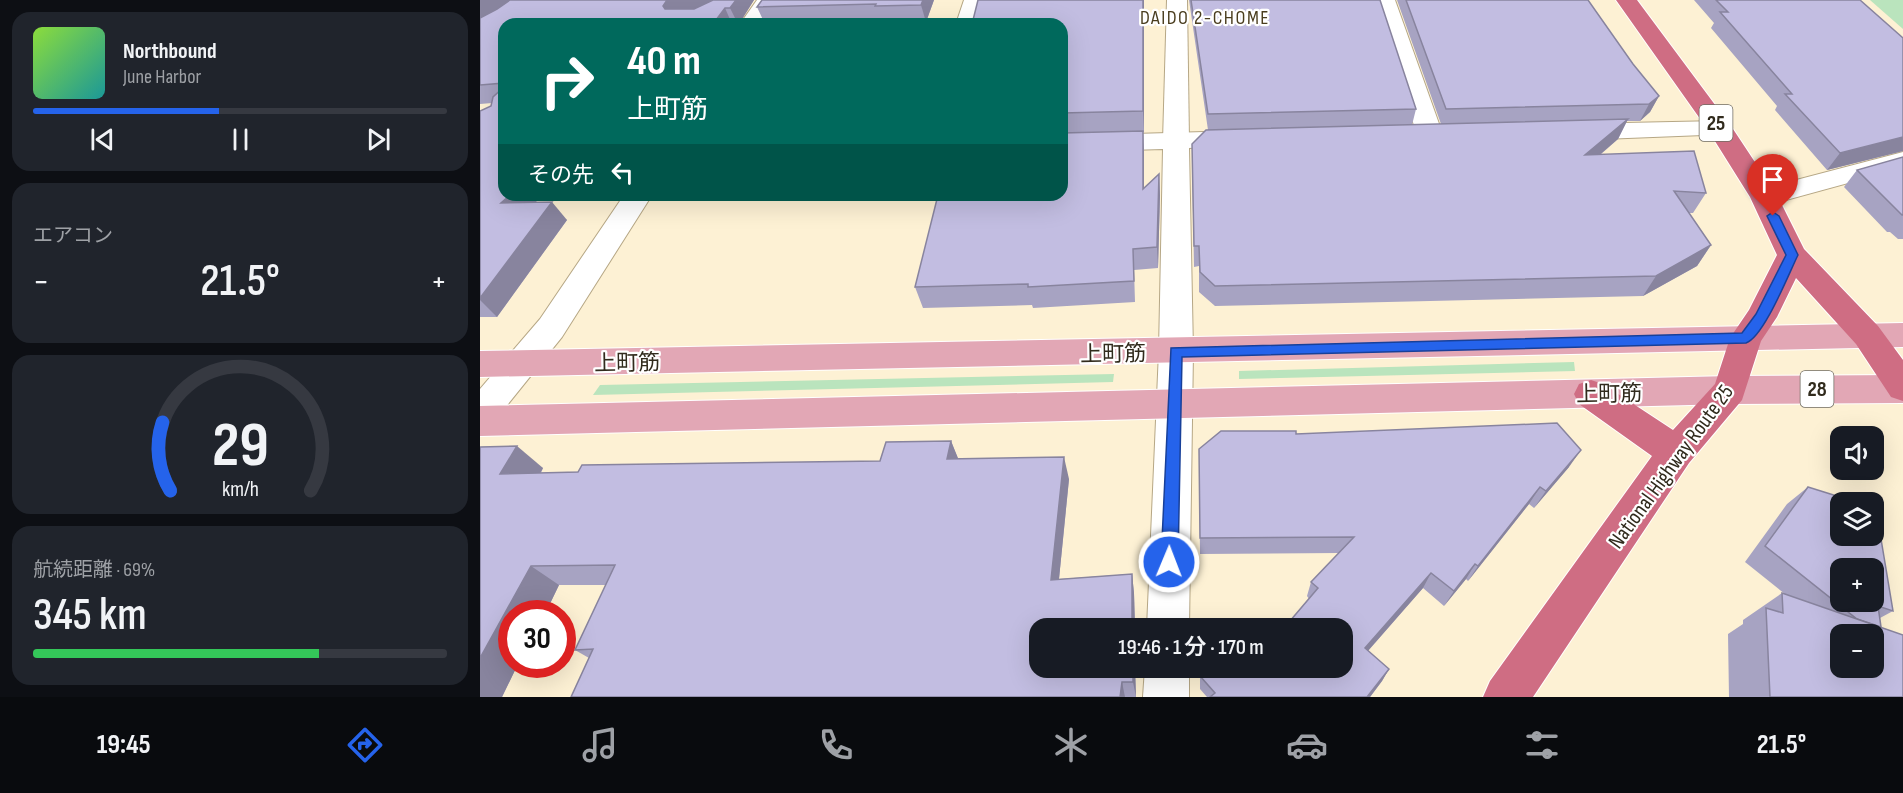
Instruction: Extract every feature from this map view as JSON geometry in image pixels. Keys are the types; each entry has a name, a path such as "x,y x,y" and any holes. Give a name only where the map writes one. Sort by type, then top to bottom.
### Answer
{"highway":[{"name":"25","path":"1626,0 1719,129 1764,197 1792,255 1868,335 1903,388"},
{"name":"National Highway Route 25","path":"1506,697 1676,452 1730,390 1746,338 1761,316 1792,255"},
{"path":"1591,394 1676,452"}],"main road":[{"name":"上町筋","path":"480,364 1903,335"},
{"name":"28","path":"1730,390 1903,388"},
{"name":"上町筋","path":"480,421 1730,390"}],"street":[{"path":"755,18 767,0"},
{"path":"969,18 974,0"},
{"path":"1168,618 1176,351 1177,0"},
{"path":"1385,0 1431,135"},
{"path":"1549,133 1719,129"},
{"path":"1068,144 1269,139"},
{"path":"1764,197 1903,160"},
{"path":"480,414 550,328 634,201"},
{"path":"1166,697 1167,678"}],"green space":[{"path":"1870,0 1903,0 1903,29"},
{"path":"1574,362 1575,371 1239,379 1239,371"},
{"path":"1114,374 1113,382 593,395 600,385"}],"building":[{"path":"510,0 667,0 663,6 665,9 694,9 713,0 736,0 730,8 725,8 718,18 498,18 498,84 480,85 480,18"},
{"path":"762,0 923,0 921,5 757,7"},
{"path":"978,0 1143,0 1143,111 1068,113 1068,18 974,18"},
{"path":"1191,0 1380,0 1416,109 1208,114"},
{"path":"1406,0 1588,0 1633,64 1659,96 1649,104 1446,109"},
{"path":"1716,0 1860,0 1903,38 1903,137 1840,153 1785,94 1792,94 1720,12 1728,12"},
{"path":"498,92 498,201 503,201 501,203 552,202 480,298 480,111 491,106 493,97"},
{"path":"1628,119 1585,155 1694,151 1706,193 1674,191 1711,245 1656,276 1215,286 1200,272 1199,246 1194,246 1192,144 1206,130"},
{"path":"1143,131 1143,189 1159,174 1157,247 1133,249 1134,281 1028,287 1028,284 915,287 936,201 1068,201 1068,133"},
{"path":"1903,157 1903,215 1902,215 1857,170"},
{"path":"1557,423 1581,450 1546,491 1540,487 1478,566 1475,564 1454,591 1431,573 1365,648 1389,669 1367,697 1210,697 1215,693 1202,678 1353,678 1353,618 1292,618 1318,588 1311,582 1354,537 1200,538 1199,449 1221,431 1296,431 1296,434"},
{"path":"951,441 947,459 1064,457 1051,580 1132,574 1132,618 1029,618 1029,678 1133,678 1133,682 1122,682 1120,697 571,697 593,649 576,650 576,648 615,565 531,566 512,600 498,600 498,626 480,658 480,447 517,446 500,474 578,472 582,465 880,461 886,442"},
{"path":"1808,487 1830,494 1830,546 1882,546 1893,611 1884,608 1884,558 1830,558 1830,598 1765,546"},
{"path":"1782,593 1830,610 1830,612 1837,612 1871,624 1830,624 1830,678 1884,678 1884,628 1903,635 1903,697 1770,697 1766,608 1783,613"},
{"path":"1848,612 1879,612 1881,624 1872,624 1857,619"}],"district":[{"name":"DAIDO 2-CHOME","path":"1205,17"}],"route":[{"path":"1169,562 1176,351 1746,338 1761,316 1792,255 1773,216"}]}
